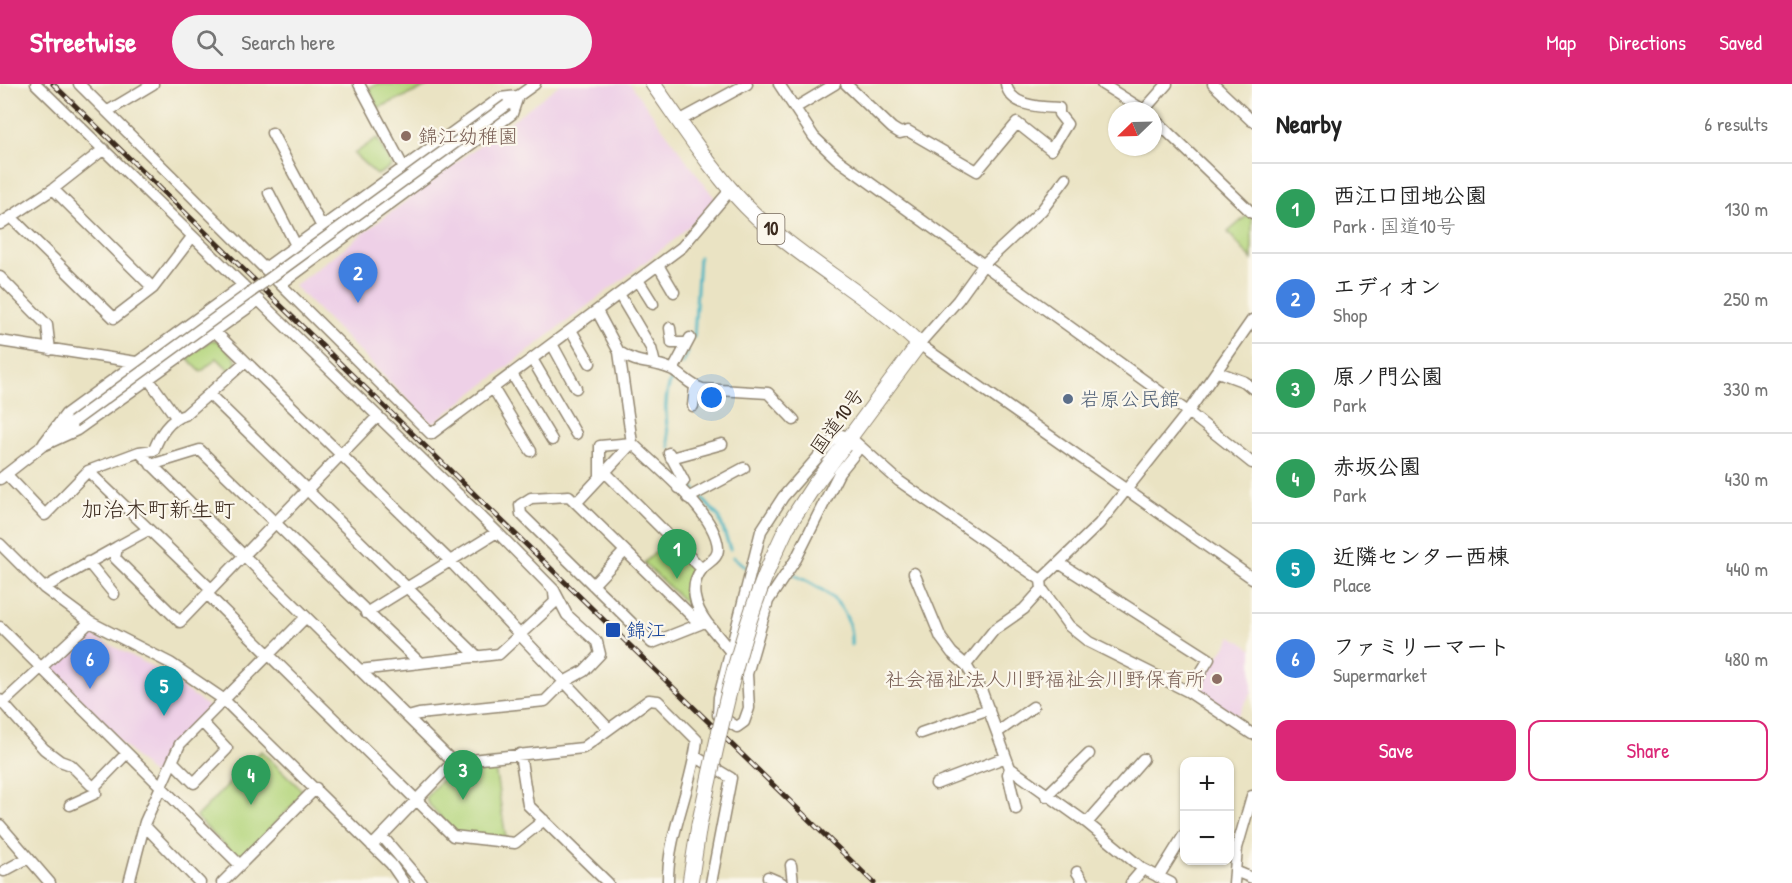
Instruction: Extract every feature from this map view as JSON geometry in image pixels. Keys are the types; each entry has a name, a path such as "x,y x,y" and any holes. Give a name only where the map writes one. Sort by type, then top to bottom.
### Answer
{"highway":[{"name":"10","path":"653,84 679,121 756,216 789,244 895,321 919,344"},
{"name":"国道10号","path":"690,883 699,825 753,602 787,527 813,487 852,438 919,344"}],"street":[{"path":"36,84 497,532 554,590 567,615 597,642 600,654 584,671 564,682 545,701 408,717"},
{"path":"79,84 431,434 682,247 732,188"},
{"path":"108,111 153,84"},
{"path":"359,84 403,168 415,185"},
{"path":"245,362 185,415 176,417 158,438 154,450 139,452 88,471 45,515 3,476 73,422 535,84"},
{"path":"679,121 747,84"},
{"path":"779,84 814,137 837,159 1188,412 1252,463"},
{"path":"795,108 835,84"},
{"path":"846,84 892,128 900,133 908,131 977,171 1017,123 1051,150 1067,124 1059,114 1059,108 1014,99 1006,84"},
{"path":"1102,84 1132,102"},
{"path":"1152,102 1167,84"},
{"path":"1213,84 1252,121"},
{"path":"265,268 500,98 518,96"},
{"path":"281,284 512,114 518,96"},
{"path":"1162,127 1252,213"},
{"path":"272,133 322,227"},
{"path":"0,224 53,189 104,149"},
{"path":"1066,178 1042,210 984,264 919,344 1252,579"},
{"path":"53,189 153,288"},
{"path":"269,193 296,247 308,264"},
{"path":"12,218 114,318 153,288 192,237"},
{"path":"658,265 674,292"},
{"path":"0,277 47,325 50,350"},
{"path":"638,280 652,304"},
{"path":"42,446 66,414 243,285"},
{"path":"619,294 651,348 655,364"},
{"path":"42,446 77,430 259,300"},
{"path":"597,311 619,352 632,443 688,498 711,525 716,537 718,551 714,560 702,568 693,587 698,610 704,623"},
{"path":"200,317 450,561 609,729"},
{"path":"966,664 994,630 1024,609 1059,563 1100,524 1248,333 1252,320"},
{"path":"670,328 672,344 689,341 673,370"},
{"path":"571,330 590,363"},
{"path":"0,341 136,362 176,417"},
{"path":"552,344 576,388"},
{"path":"619,352 633,362 655,364 673,370 695,387 768,393 794,420"},
{"path":"532,358 576,434"},
{"path":"1218,372 1245,382 1252,388"},
{"path":"512,374 552,440"},
{"path":"693,406 695,387"},
{"path":"493,388 531,451"},
{"path":"209,394 478,657"},
{"path":"117,547 115,558 180,621 378,416"},
{"path":"852,438 856,452 839,473 796,559 768,602 747,674 749,708 744,722 737,727 718,715 719,697 761,531 783,497 838,434 852,438 899,482 1041,584 1069,626 1089,642 1190,692 1252,734"},
{"path":"577,502 632,443"},
{"path":"632,443 600,446 603,475 702,568"},
{"path":"678,488 684,482 670,455 722,444"},
{"path":"151,465 200,450 420,663"},
{"path":"139,452 453,762"},
{"path":"688,498 744,468"},
{"path":"88,471 269,655 453,836 515,843 544,820"},
{"path":"704,623 652,643 521,514 520,505 531,498 568,496 577,502 624,552 704,623 731,652"},
{"path":"44,588 148,530"},
{"path":"366,613 497,532"},
{"path":"0,544 44,588 90,622 170,663 223,699 391,864 404,883"},
{"path":"593,585 624,552"},
{"path":"88,562 114,594"},
{"path":"1059,563 1209,660 1190,692"},
{"path":"914,573 941,638 952,653 966,664 982,692 1008,762 1008,774 1016,809"},
{"path":"359,670 499,654 555,602 554,590"},
{"path":"131,882 144,825 180,744 306,617"},
{"path":"90,622 2,702 44,749 60,761 72,765 91,785 95,786"},
{"path":"0,627 161,790 240,865"},
{"path":"372,846 453,762 583,747 649,700 658,701 697,740 696,757 674,839 668,883"},
{"path":"998,732 1033,707"},
{"path":"921,733 989,709"},
{"path":"173,762 194,783 227,749 202,722"},
{"path":"95,786 126,754"},
{"path":"519,754 528,806 608,883"},
{"path":"1046,796 1089,754"},
{"path":"696,757 731,778 711,883"},
{"path":"1087,823 1143,759"},
{"path":"936,784 1008,762"},
{"path":"1008,762 1046,796 1087,823 1143,869 1171,883"},
{"path":"70,805 96,793 95,786"},
{"path":"222,883 315,788"},
{"path":"1234,883 1237,848 1252,796"},
{"path":"0,825 50,883"},
{"path":"144,825 200,883"},
{"path":"382,836 420,883"},
{"path":"1158,877 1180,843"},
{"path":"4,871 28,858"},
{"path":"791,865 792,883"},
{"path":"1131,883 1143,869"},
{"path":"1235,871 1252,878"},
{"path":"1077,872 1084,883"},
{"path":"768,877 782,883"}],"shaded area":[{"path":"560,84 630,84 716,200 674,240 432,424 294,286"},
{"path":"86,632 151,666 209,707 173,742 161,773 154,776 48,668"},
{"path":"1232,636 1252,649 1252,692 1235,719 1195,692"}],"green space":[{"path":"377,84 431,85 378,108 369,88"},
{"path":"377,138 392,166 377,175 354,154"},
{"path":"1249,214 1252,217 1252,260 1228,232"},
{"path":"211,340 218,341 236,359 236,366 230,371 217,358 201,372 187,358"},
{"path":"678,549 698,570 689,587 692,605 689,606 644,563 657,551 666,560"},
{"path":"261,751 305,793 242,857 236,857 196,817"},
{"path":"494,761 506,839 455,833 427,802 426,797 455,766"}],"waterway":[{"path":"694,337 699,257"},
{"path":"682,364 688,352"},
{"path":"670,448 666,403 673,376"},
{"path":"689,483 695,490"},
{"path":"699,495 719,517 730,549"},
{"path":"733,557 745,567"},
{"path":"794,575 827,593 836,601 848,620 851,645"}],"railway":[{"path":"53,84 874,883"}],"place":[{"name":"錦江幼稚園","path":"406,136"},
{"name":"エディオン","path":"358,303"},
{"name":"岩原公民館","path":"1068,399"},
{"name":"西江口団地公園","path":"677,579"},
{"name":"錦江","path":"613,630"},
{"name":"社会福祉法人川野福祉会川野保育所","path":"1217,679"},
{"name":"ファミリーマート","path":"90,689"},
{"name":"近隣センター西棟","path":"164,716"},
{"name":"原ノ門公園","path":"463,800"},
{"name":"赤坂公園","path":"251,805"}],"district":[{"name":"加治木町新生町","path":"158,509"}]}
